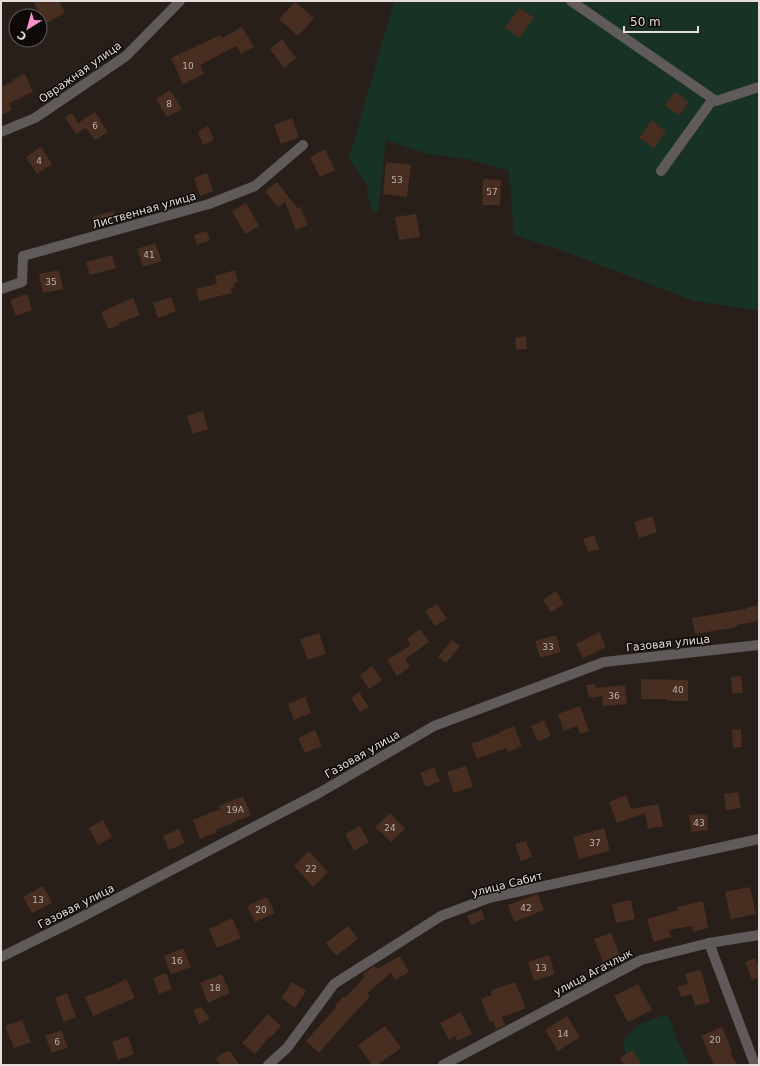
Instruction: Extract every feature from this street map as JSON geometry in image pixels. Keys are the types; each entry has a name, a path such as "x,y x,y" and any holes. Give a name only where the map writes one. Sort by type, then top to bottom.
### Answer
{"street":[{"name":"Овражная улица","path":"1,132 35,118 126,56 180,1"},
{"path":"571,1 716,101 759,87"},
{"path":"661,171 713,99"},
{"name":"Лиственная улица","path":"1,289 22,282 23,256 209,204 255,186 303,145"},
{"name":"Газовая улица","path":"1,957 76,920 319,793 434,726 604,662 759,645"},
{"name":"улица Сабит","path":"268,1065 287,1048 334,984 441,916 488,898 759,839"},
{"name":"улица Агачлык","path":"443,1065 641,960 709,943 759,935"},
{"path":"709,943 755,1065"}],"green space":[{"path":"394,1 759,1 759,311 694,301 566,252 514,235 509,171 468,159 428,154 386,140 378,213 371,210 366,184 349,159"},
{"path":"667,1014 673,1026 677,1041 689,1065 633,1065 625,1054 624,1039 639,1024"}],"building":[{"path":"33,1 59,1 65,13 48,22 48,8 36,8"},
{"path":"295,2 314,18 298,36 279,19"},
{"path":"520,8 534,18 519,38 505,27"},
{"path":"242,27 254,47 241,54 236,46 200,65 204,74 183,84 171,58 220,35 222,38"},
{"path":"282,39 296,58 284,68 270,49"},
{"path":"25,74 33,92 9,103 12,110 1,115 1,87 13,82 12,80"},
{"path":"170,90 182,109 167,117 156,99"},
{"path":"675,92 689,102 679,116 665,105"},
{"path":"95,112 108,132 95,140 86,128 76,134 65,117 72,113 78,123"},
{"path":"292,118 299,137 281,144 274,125"},
{"path":"652,120 666,131 654,148 639,138"},
{"path":"208,126 214,140 203,145 198,132"},
{"path":"41,147 52,164 37,174 26,157"},
{"path":"325,149 335,170 320,177 310,157"},
{"path":"386,162 411,165 407,197 383,194"},
{"path":"207,173 213,191 200,196 194,178"},
{"path":"483,179 501,180 500,205 482,205"},
{"path":"277,182 297,208 300,207 308,225 296,230 285,202 278,207 265,191"},
{"path":"246,203 259,226 245,234 232,211"},
{"path":"113,211 116,223 96,229 93,217"},
{"path":"416,214 420,237 399,240 395,217"},
{"path":"207,231 210,240 197,245 194,235"},
{"path":"155,243 162,261 143,267 137,249"},
{"path":"112,255 116,268 90,275 86,262"},
{"path":"59,270 63,289 43,293 39,274"},
{"path":"235,270 238,282 234,283 235,287 231,288 232,293 199,301 196,289 217,284 215,276"},
{"path":"27,294 32,310 16,316 10,300"},
{"path":"171,297 176,311 158,318 153,303"},
{"path":"133,298 140,315 108,329 101,312"},
{"path":"526,336 527,349 516,350 515,338"},
{"path":"203,411 208,429 193,434 187,416"},
{"path":"652,516 657,532 639,538 634,522"},
{"path":"594,535 599,549 588,552 583,539"},
{"path":"556,591 564,604 551,612 543,600"},
{"path":"437,604 447,619 435,626 425,611"},
{"path":"759,605 759,621 737,625 737,627 695,634 692,618 746,609"},
{"path":"420,629 429,642 405,659 410,667 397,676 387,660 411,645 407,639"},
{"path":"599,632 606,647 583,658 576,644"},
{"path":"319,633 326,654 308,660 300,639"},
{"path":"556,635 561,652 540,658 535,641"},
{"path":"452,640 460,646 446,663 438,657"},
{"path":"372,666 382,680 369,689 360,675"},
{"path":"741,676 743,693 732,693 731,677"},
{"path":"641,679 688,680 688,701 641,699"},
{"path":"595,684 596,688 625,685 627,704 603,706 602,696 589,698 586,685"},
{"path":"359,692 369,707 360,712 351,698"},
{"path":"305,697 311,713 294,720 288,704"},
{"path":"580,706 589,731 580,734 577,726 564,731 558,714"},
{"path":"544,720 551,736 538,742 531,726"},
{"path":"514,726 522,746 508,752 506,748 477,759 471,744"},
{"path":"741,729 742,747 733,748 732,730"},
{"path":"315,730 322,746 305,753 298,738"},
{"path":"466,766 473,787 454,793 447,772"},
{"path":"434,767 440,781 426,787 420,773"},
{"path":"738,792 741,808 726,810 724,794"},
{"path":"626,795 631,809 658,804 663,826 648,829 645,813 617,823 609,802"},
{"path":"243,796 251,815 216,830 217,832 200,839 193,820 220,809 219,806"},
{"path":"390,813 405,829 391,842 375,827"},
{"path":"707,814 708,830 691,832 689,815"},
{"path":"103,820 112,837 98,845 89,828"},
{"path":"360,826 369,842 354,851 345,834"},
{"path":"604,828 610,851 579,859 573,837"},
{"path":"179,829 185,843 169,850 163,836"},
{"path":"526,841 532,857 521,861 515,844"},
{"path":"309,851 328,872 313,887 294,866"},
{"path":"43,886 52,903 32,913 23,897"},
{"path":"750,887 756,914 731,919 725,892"},
{"path":"538,894 544,910 514,922 508,905"},
{"path":"267,897 275,913 255,922 247,906"},
{"path":"631,900 635,919 616,923 612,904"},
{"path":"703,901 708,928 693,932 692,926 669,930 671,937 654,942 647,919 678,910 677,907"},
{"path":"481,910 485,919 471,925 467,916"},
{"path":"232,918 241,938 217,948 209,929"},
{"path":"348,926 358,939 336,956 326,943"},
{"path":"611,933 620,955 603,962 594,939"},
{"path":"183,948 191,967 171,974 164,956"},
{"path":"549,955 555,974 534,981 528,962"},
{"path":"400,956 409,972 395,980 391,973 367,993 370,997 319,1053 306,1041 344,996 345,998 365,977 363,974 374,966 377,969"},
{"path":"755,958 759,967 759,978 752,980 745,962"},
{"path":"701,970 710,1002 695,1006 692,994 681,997 678,987 688,984 685,974"},
{"path":"166,973 172,989 159,994 153,978"},
{"path":"222,974 230,993 208,1003 200,983"},
{"path":"126,979 135,998 93,1016 85,997 111,987"},
{"path":"292,982 306,991 295,1008 281,998"},
{"path":"515,982 526,1008 502,1017 505,1025 496,1029 493,1021 490,1022 481,999 492,995 490,991"},
{"path":"638,984 652,1010 628,1022 614,996"},
{"path":"67,993 76,1017 64,1022 55,998"},
{"path":"201,1007 210,1019 199,1024 193,1010"},
{"path":"461,1012 472,1034 457,1041 455,1036 449,1040 440,1023"},
{"path":"268,1014 281,1026 271,1037 270,1036 255,1054 242,1043"},
{"path":"567,1016 580,1037 558,1051 545,1030"},
{"path":"22,1020 31,1042 14,1048 5,1026"},
{"path":"385,1026 401,1048 377,1065 372,1065 358,1045"},
{"path":"722,1027 732,1051 730,1052 737,1065 714,1065 701,1036"},
{"path":"61,1030 68,1047 52,1053 45,1036"},
{"path":"128,1036 134,1054 118,1060 112,1042"},
{"path":"633,1050 642,1065 624,1065 620,1058"},
{"path":"227,1051 230,1051 240,1065 220,1065 216,1058"}]}
